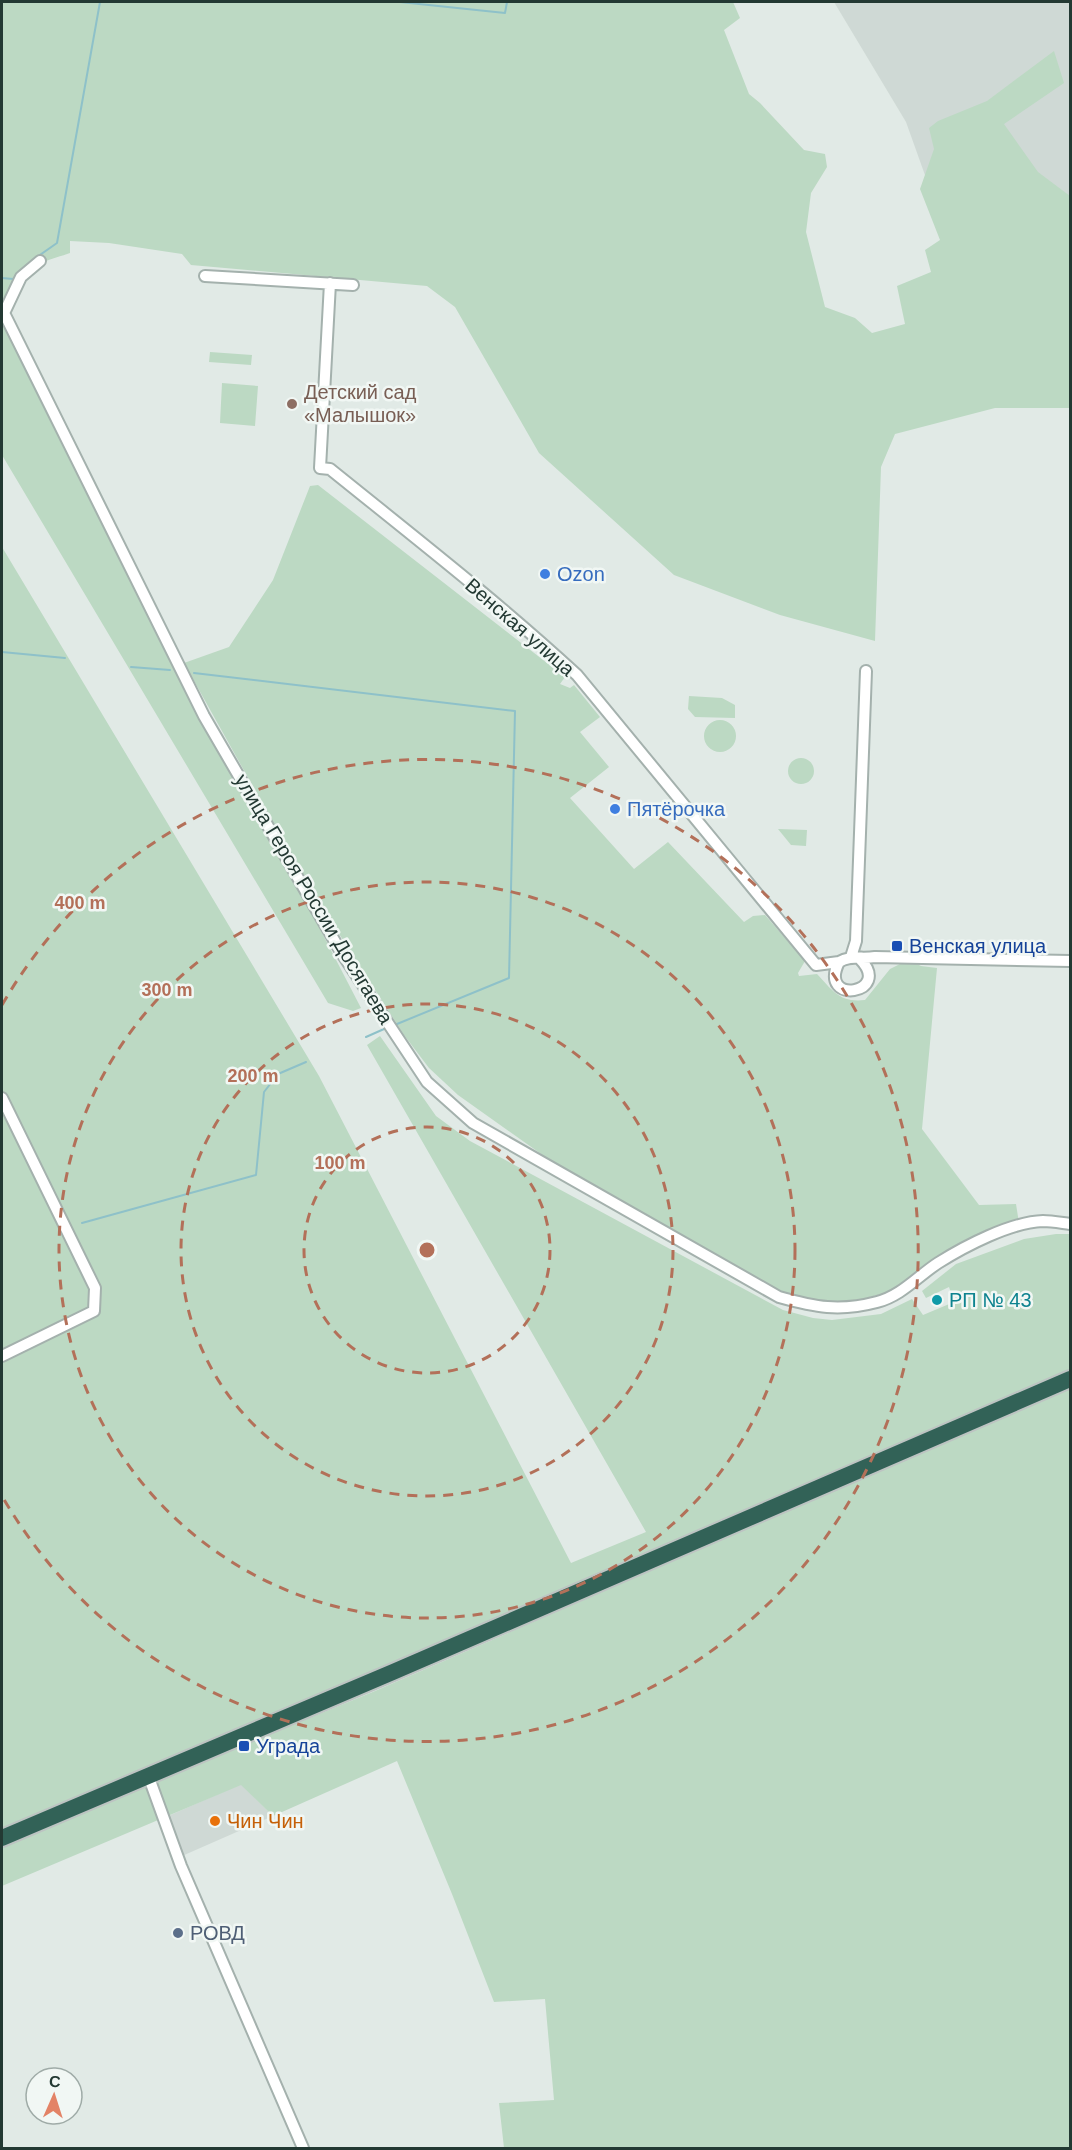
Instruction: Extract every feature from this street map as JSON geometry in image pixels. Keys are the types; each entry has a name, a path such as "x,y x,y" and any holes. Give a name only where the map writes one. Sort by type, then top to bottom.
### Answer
{"highway":[{"path":"2,1838 1071,1379"}],"street":[{"name":"улица Героя России Досягаева","path":"40,261 21,277 4,314 204,716 341,952 427,1082 473,1124 778,1297 814,1307 842,1308 877,1302 895,1295 938,1263 985,1237 1011,1228 1042,1221 1071,1224"},
{"path":"205,276 353,285"},
{"name":"Венская улица","path":"330,283 320,468 330,470 420,542 534,636 577,675 816,965 839,962"},
{"path":"855,958 866,671"},
{"path":"855,958 867,966 869,977 864,987 854,992 843,990 836,982 834,972 839,962 855,958 1071,961"},
{"path":"2,1098 95,1288 94,1311 2,1356"},
{"path":"148,1775 181,1866 303,2148"}],"shaded area":[{"path":"834,2 1070,2 1070,243 970,301 906,122"},
{"path":"241,1784 273,1816 182,1856 166,1817"}],"green space":[{"path":"2,2 733,2 740,18 724,30 749,94 804,150 825,154 827,167 811,193 806,232 825,307 855,318 872,333 905,324 897,286 931,272 925,250 940,240 920,189 934,149 929,128 938,121 987,101 1054,51 1064,83 1004,124 1038,172 1070,196 1070,408 995,408 895,434 881,467 875,641 780,615 674,575 539,453 455,307 427,286 191,265 182,254 109,243 70,241 70,253 39,265 23,282 16,295 10,318 4,320 361,1008 353,1011 328,1003 2,455"},
{"path":"210,352 252,355 251,365 209,362"},
{"path":"222,383 258,386 255,426 220,423"},
{"path":"318,485 565,677 560,684 570,688 574,685 600,717 580,732 609,767 570,798 634,869 668,842 744,922 753,916 765,915 805,961 798,973 799,976 817,974 838,995 849,1000 865,1000 890,969 900,964 913,962 921,966 937,968 922,1129 979,1205 1016,1204 1019,1223 893,1291 843,1304 791,1298 551,1161 458,1095 429,1068 404,1035 309,887 184,663 229,647 273,580 310,486"},
{"path":"2,547 319,1076 571,1563 646,1532 367,1045 380,1036 436,1116 470,1141 783,1310 813,1318 832,1320 881,1314 912,1299 923,1315 954,1302 949,1287 926,1298 922,1291 956,1264 1024,1239 1070,1234 1070,1372 658,1554 2,1831"},
{"path":"689,696 722,698 735,705 735,718 695,717 688,709"},
{"path":"720,720 731,725 736,736 731,747 720,752 709,747 704,736 709,725"},
{"path":"801,758 810,762 814,771 810,780 801,784 792,780 788,771 792,762"},
{"path":"778,829 807,830 806,846 791,845"},
{"path":"1070,1388 1070,2148 504,2148 499,2103 554,2100 545,1999 494,2002 397,1761 273,1816 241,1785 2,1886 2,1845 375,1691"}],"waterway":[{"path":"37,257 57,243 100,2"},
{"path":"400,2 505,13 507,2"},
{"path":"2,278 13,279 17,275"},
{"path":"2,652 65,658"},
{"path":"131,667 170,670"},
{"path":"194,673 515,711 509,978 397,1024"},
{"path":"366,1037 384,1029"},
{"path":"82,1223 256,1175 264,1092 278,1074 306,1062"}],"place":[{"name":"Детский сад «Малышок»","path":"292,404"},
{"name":"Ozon","path":"545,574"},
{"name":"Пятёрочка","path":"615,809"},
{"name":"Венская улица","path":"897,946"},
{"name":"РП № 43","path":"937,1300"},
{"name":"Уграда","path":"244,1746"},
{"name":"Чин Чин","path":"215,1821"},
{"name":"РОВД","path":"178,1933"}]}
